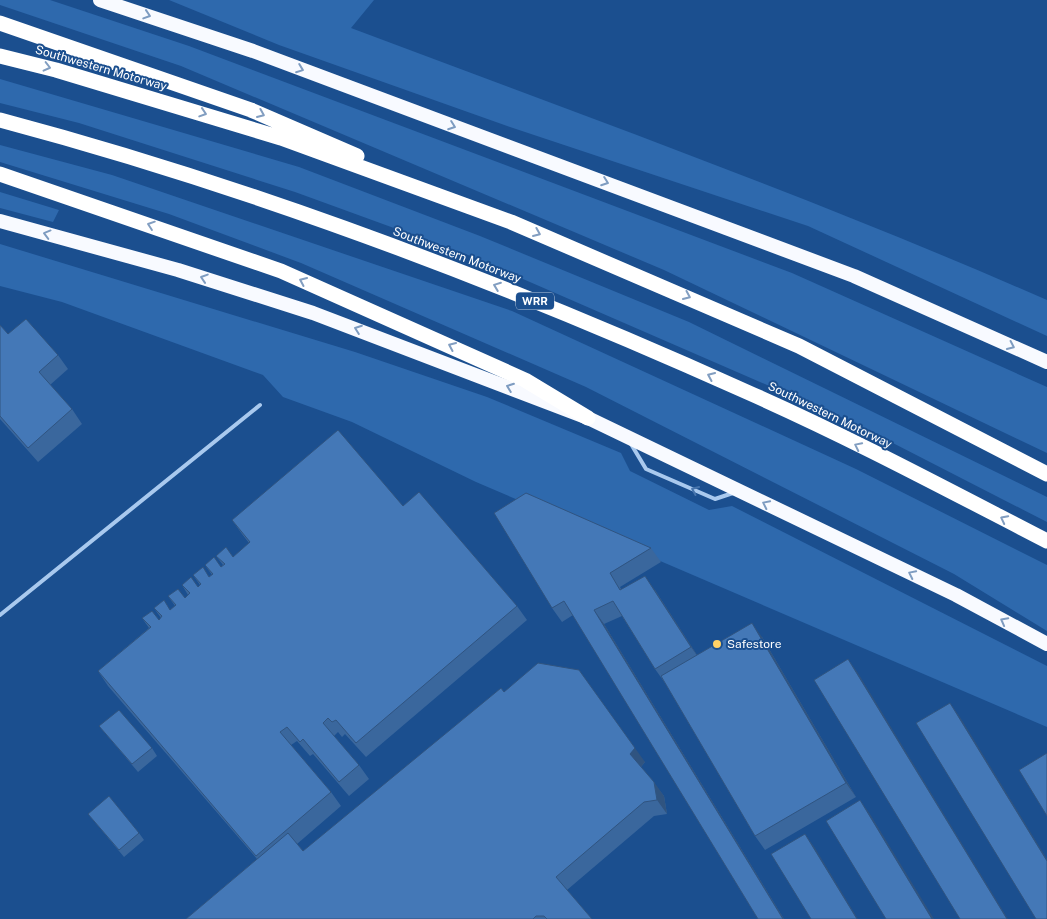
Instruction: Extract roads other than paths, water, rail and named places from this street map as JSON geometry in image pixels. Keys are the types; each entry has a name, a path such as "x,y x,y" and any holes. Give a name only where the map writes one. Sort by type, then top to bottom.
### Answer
{"highway":[{"path":"100,0 254,51 828,266 1047,362"},
{"path":"0,23 251,110 511,222"},
{"name":"Southwestern Motorway","path":"0,56 66,72 281,138 511,222 644,277 798,346 1047,474"},
{"name":"Southwestern Motorway","path":"0,120 205,181 387,244 573,316 750,393 1047,541"},
{"path":"0,174 281,271 525,380 588,418"},
{"path":"0,221 178,270 313,313 588,418 956,595 1047,644"}],"lane":[{"path":"0,615 260,405"},
{"path":"627,436 646,469 715,499 740,491"}],"place":[{"name":"Safestore","path":"717,644"}]}
